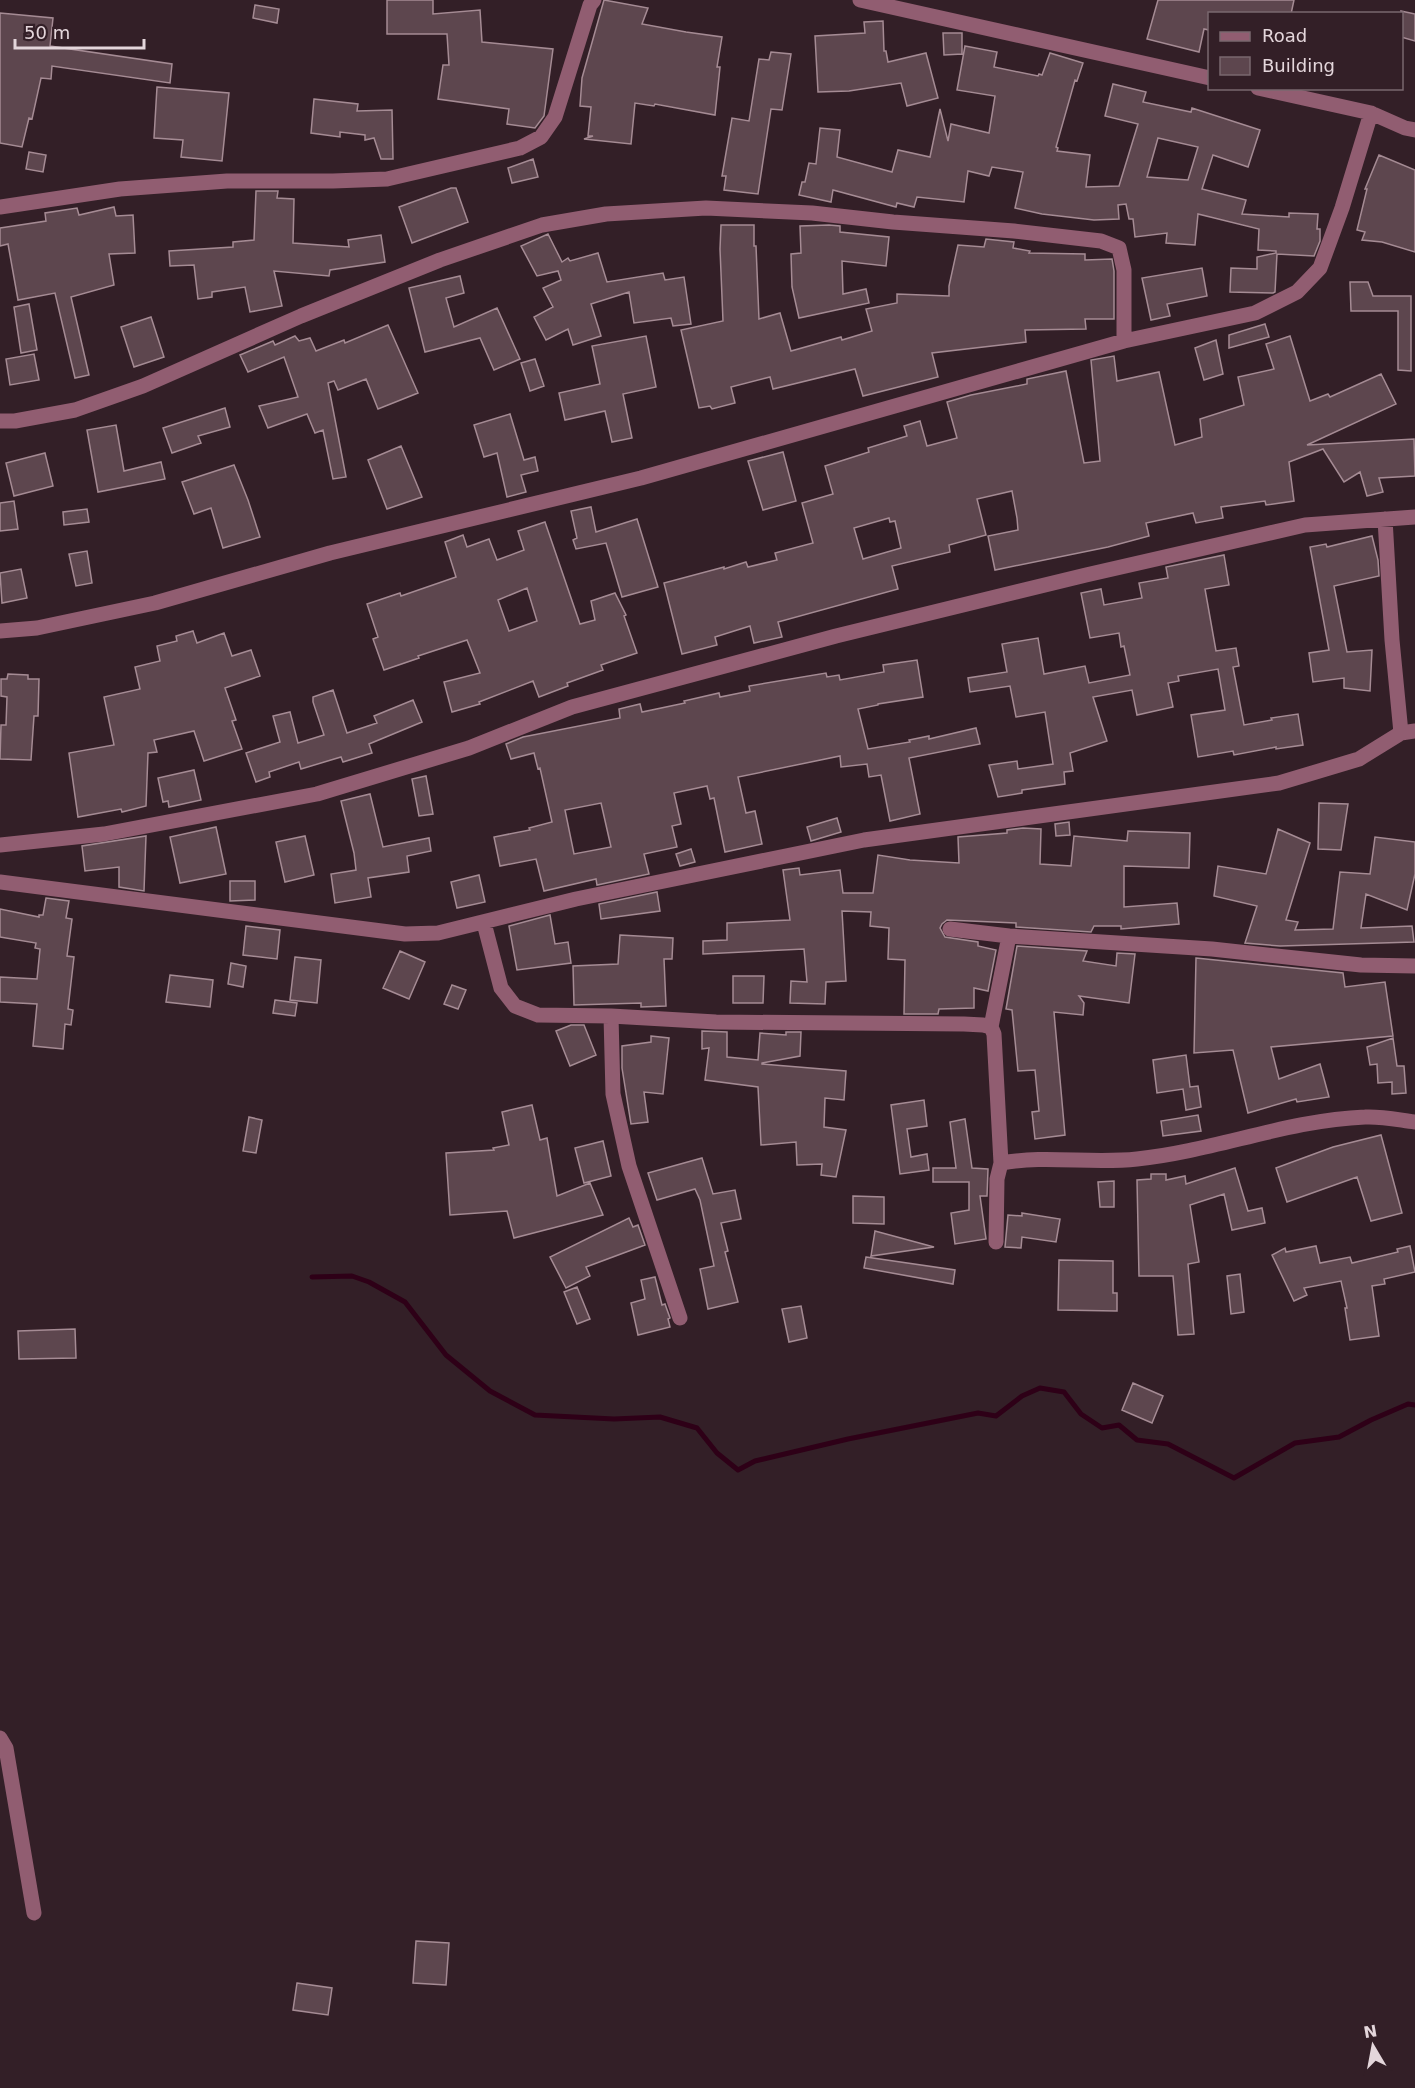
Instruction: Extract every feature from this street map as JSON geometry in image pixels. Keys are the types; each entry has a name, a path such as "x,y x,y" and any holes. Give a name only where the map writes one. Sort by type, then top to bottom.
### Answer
{"street":[{"path":"0,207 120,189 227,181 387,179 520,148 541,137 555,117 590,5 594,0"},
{"path":"860,0 1208,78"},
{"path":"1267,90 1371,113 1404,128 1415,130"},
{"path":"0,632 37,628 155,603 330,553 641,478 1124,341 1255,313 1297,292 1320,268 1342,208 1371,113"},
{"path":"0,421 15,421 75,410 143,386 301,316 440,260 542,225 606,214 706,208 812,213 1014,231 1101,242 1119,248 1124,270 1124,341"},
{"path":"0,845 104,834 317,794 469,748 572,707 836,636 1305,525 1415,517"},
{"path":"0,882 405,934 438,933 576,899 864,840 1279,783 1359,759 1408,732 1392,640 1385,519"},
{"path":"484,922 501,988 515,1006 537,1015 611,1016 716,1022 964,1024 991,1027"},
{"path":"950,929 1009,936 1212,949 1361,964 1415,966"},
{"path":"996,1242 997,1179 1001,1163 994,1034 991,1027 1009,936"},
{"path":"611,1016 613,1094 628,1166 680,1318"},
{"path":"1001,1163 1023,1159 1135,1159 1192,1151 1312,1123 1366,1117 1415,1122"},
{"path":"0,1738 6,1748 34,1913"}],"building":[{"path":"387,0 433,0 433,14 480,10 482,42 553,49 544,116 535,128 507,124 509,109 438,99 443,65 449,65 447,34 387,34"},
{"path":"604,0 648,8 642,24 722,37 717,67 720,67 715,115 655,104 654,106 635,103 631,144 584,139 593,136 588,136 591,107 580,106 582,78"},
{"path":"1158,0 1294,0 1291,12 1208,12 1208,30 1204,29 1199,52 1147,39"},
{"path":"255,5 279,9 277,23 253,18"},
{"path":"1401,11 1415,14 1415,41 1403,38 1403,12"},
{"path":"0,13 53,18 50,46 172,64 170,83 52,66 51,79 41,78 32,119 29,118 22,147 0,143"},
{"path":"883,21 884,51 886,51 888,62 926,53 938,98 907,106 901,83 849,91 818,92 815,36 865,33 864,22"},
{"path":"943,33 962,33 962,54 944,55"},
{"path":"965,46 997,52 994,67 1038,76 1042,75 1050,53 1083,63 1077,81 1075,80 1056,147 1057,151 1090,155 1086,187 1119,186 1138,124 1105,116 1113,84 1146,92 1143,102 1191,112 1192,108 1260,130 1248,167 1213,155 1202,189 1246,200 1242,214 1289,217 1289,213 1318,214 1317,229 1320,229 1320,241 1314,256 1277,254 1275,292 1273,293 1230,292 1231,268 1257,269 1257,257 1276,253 1276,251 1258,250 1259,229 1198,214 1195,245 1166,243 1167,233 1135,237 1133,219 1129,219 1126,204 1118,205 1119,219 1094,220 1042,214 1015,208 1023,172 992,167 989,176 968,171 964,202 917,197 914,207 897,203 896,207 833,190 831,202 799,195 802,182 805,182 809,163 816,164 820,128 840,130 837,157 892,172 898,150 930,157 940,109 948,141 951,124 989,133 995,96 957,90","holes":["1158,138 1198,147 1188,180 1147,177"]},
{"path":"771,52 791,54 782,110 771,109 758,194 724,190 726,176 722,176 732,118 749,121 759,59 769,60"},
{"path":"157,87 229,93 222,161 181,157 183,140 154,138"},
{"path":"314,99 358,104 357,111 392,110 393,159 381,159 374,138 365,140 365,135 340,132 340,137 311,133"},
{"path":"29,152 46,155 43,172 26,169"},
{"path":"1379,155 1415,170 1415,252 1382,242 1362,240 1365,232 1357,230 1367,189 1365,189"},
{"path":"533,159 538,177 512,183 508,168"},
{"path":"456,188 468,222 412,243 399,207"},
{"path":"256,191 278,191 277,198 294,199 293,243 349,247 348,240 381,235 385,262 330,270 329,276 274,271 282,306 250,312 245,287 212,292 212,297 198,299 194,265 170,266 169,251 233,247 233,242 254,240"},
{"path":"114,207 116,216 133,215 135,253 109,254 114,285 71,297 89,375 75,378 55,293 18,300 8,244 0,246 0,228 46,221 45,213 77,208 79,215"},
{"path":"721,225 754,225 759,319 780,313 791,351 872,331 866,309 897,303 897,294 949,296 958,245 984,247 986,239 1014,242 1013,248 1030,251 1029,253 1085,254 1085,260 1112,259 1114,319 1085,319 1086,329 1025,330 1026,342 932,353 938,377 863,396 855,369 773,389 770,377 731,387 735,403 712,409 710,406 699,408 681,330 723,321"},
{"path":"800,226 840,226 840,232 889,237 886,266 842,261 843,294 866,289 869,303 799,318 792,287 791,254 801,253"},
{"path":"548,234 562,262 568,258 570,261 598,253 607,282 663,273 665,280 684,277 691,324 673,326 671,318 634,323 629,292 591,304 601,336 573,345 568,329 546,340 534,317 553,307 543,288 561,280 558,271 537,276 521,246"},
{"path":"1202,268 1207,296 1167,304 1170,316 1151,320 1142,278"},
{"path":"460,276 464,293 446,298 454,327 497,308 520,359 494,370 480,338 425,352 409,288"},
{"path":"1350,282 1368,282 1373,296 1411,296 1411,371 1398,370 1398,311 1351,311"},
{"path":"29,304 37,350 21,353 14,307"},
{"path":"151,317 164,357 134,367 121,327"},
{"path":"1265,324 1269,337 1229,348 1229,335"},
{"path":"388,325 418,393 378,409 366,379 338,390 334,381 328,383 346,477 333,479 323,430 315,433 307,414 268,428 259,406 298,397 284,357 248,372 240,355 273,341 275,345 295,336 299,341 310,338 316,351 344,340 345,343"},
{"path":"646,336 656,387 623,394 632,438 612,442 605,411 565,420 559,393 600,384 592,346"},
{"path":"1290,336 1310,401 1328,394 1330,397 1381,374 1396,404 1307,445 1414,439 1415,476 1379,478 1383,492 1367,496 1360,472 1344,482 1323,449 1289,462 1294,501 1266,505 1265,501 1221,507 1223,518 1196,523 1193,513 1146,523 1149,536 1108,547 995,570 988,536 1018,530 1012,491 977,499 986,535 949,545 950,552 892,566 898,589 778,622 782,637 754,643 750,626 715,637 717,645 682,654 664,583 746,562 748,567 777,560 775,553 813,543 802,503 833,494 825,466 869,452 868,448 907,436 904,426 920,421 927,446 957,438 947,402 1027,384 1027,379 1066,371 1084,463 1100,461 1091,360 1114,356 1117,381 1159,372 1175,445 1202,437 1200,419 1244,405 1238,377 1274,369 1266,344","holes":["889,518 890,522 895,521 901,548 863,559 854,528"]},
{"path":"1216,340 1223,374 1204,380 1195,348"},
{"path":"34,354 39,380 10,385 6,359"},
{"path":"535,359 544,386 530,391 521,363"},
{"path":"225,408 230,427 198,436 201,443 172,453 163,428"},
{"path":"510,414 524,460 535,457 538,471 521,475 526,492 507,497 497,453 484,457 474,425"},
{"path":"116,425 124,471 161,462 165,479 98,492 87,430"},
{"path":"401,446 422,497 387,509 368,460"},
{"path":"783,452 796,501 763,510 748,461"},
{"path":"45,453 53,486 14,496 6,463"},
{"path":"234,465 260,537 223,548 211,508 194,514 182,482"},
{"path":"14,501 18,529 0,531 0,503"},
{"path":"591,507 596,532 637,519 658,587 622,597 606,543 576,549 573,540 577,538 571,511"},
{"path":"87,509 89,522 64,525 63,512"},
{"path":"545,522 580,624 595,620 591,601 615,593 626,615 624,616 637,653 601,665 603,670 567,683 568,686 539,697 533,681 479,702 480,704 452,712 444,682 480,673 467,640 384,670 373,639 378,637 367,604 400,593 401,596 456,577 445,542 463,535 467,547 489,539 497,560 524,550 518,531","holes":["527,588 537,621 509,631 498,600"]},
{"path":"1372,536 1379,576 1334,586 1347,652 1372,650 1370,691 1344,688 1344,678 1313,682 1309,653 1329,650 1310,547 1326,544 1327,547"},
{"path":"87,551 92,583 76,586 69,554"},
{"path":"1224,555 1229,585 1205,589 1216,651 1236,648 1239,666 1233,667 1244,725 1298,714 1303,745 1276,749 1276,747 1234,755 1233,751 1198,757 1191,715 1225,710 1218,669 1178,676 1179,681 1168,683 1173,707 1137,715 1132,690 1093,697 1107,741 1070,753 1073,771 1064,772 1065,784 1022,790 1022,793 998,797 989,765 1017,761 1018,769 1053,764 1045,712 1016,717 1010,686 970,692 968,678 1007,672 1002,644 1038,638 1044,674 1085,666 1089,683 1130,675 1119,633 1090,638 1081,593 1101,589 1104,605 1142,598 1139,583 1168,578 1166,567"},
{"path":"21,569 27,598 2,603 0,573"},
{"path":"193,631 197,643 224,633 232,656 251,650 260,676 225,688 236,720 232,721 242,749 204,761 194,731 154,740 157,752 148,753 146,806 122,812 121,809 78,817 69,753 114,745 104,697 140,689 135,667 160,661 157,646 177,641 176,636"},
{"path":"917,660 923,697 858,709 868,749 910,742 909,740 929,736 929,739 976,728 980,744 909,758 920,814 890,821 881,775 869,777 867,764 841,767 840,756 738,777 746,813 755,811 762,844 725,852 714,798 710,799 707,786 674,793 681,824 672,826 677,847 644,854 649,874 597,885 596,879 544,891 536,859 500,866 494,837 530,830 529,828 552,822 540,768 538,769 534,753 511,759 506,744 523,737 620,718 619,709 640,704 642,712 719,693 720,697 750,691 749,686 826,673 827,677 839,675 840,680 884,672 883,665","holes":["601,803 611,847 574,854 565,810"]},
{"path":"8,674 28,675 28,679 39,679 38,716 34,716 31,760 0,759 1,725 6,725 7,697 1,696 1,679 7,679"},
{"path":"333,690 347,733 377,723 374,716 413,700 422,722 369,744 372,753 343,762 341,757 301,769 299,762 269,772 270,777 256,782 246,753 280,742 273,716 290,712 298,743 324,735 313,697"},
{"path":"194,770 201,800 169,807 168,801 163,802 158,778"},
{"path":"426,776 433,814 419,816 412,779"},
{"path":"370,794 383,847 429,838 431,851 407,856 409,872 368,878 371,897 335,903 331,874 356,870 341,801"},
{"path":"1319,803 1348,804 1341,850 1318,849"},
{"path":"837,818 841,832 811,841 807,827"},
{"path":"1069,822 1070,835 1056,836 1055,824"},
{"path":"216,827 226,874 180,883 170,837"},
{"path":"1041,829 1040,864 1071,866 1074,836 1127,841 1128,831 1190,833 1189,868 1124,866 1124,907 1177,903 1179,924 1121,929 1121,926 1094,926 1091,932 1016,927 1016,923 947,920 940,928 945,937 978,942 978,946 996,950 988,991 974,988 974,1008 939,1009 938,1014 904,1014 905,960 888,959 889,928 870,926 871,912 842,911 846,981 826,982 825,1004 790,1003 791,981 807,982 804,949 703,954 703,941 727,940 727,923 790,920 783,870 799,868 800,875 840,870 843,893 873,893 878,855 910,860 959,863 958,837 1007,833 1007,830"},
{"path":"1278,829 1310,843 1286,920 1298,922 1295,930 1333,929 1340,872 1370,874 1375,837 1415,842 1415,874 1407,910 1366,894 1361,928 1412,926 1414,942 1280,946 1245,943 1257,906 1214,896 1218,866 1266,874"},
{"path":"146,836 144,891 119,887 119,867 85,871 82,846"},
{"path":"305,836 314,875 285,882 276,842"},
{"path":"691,849 695,862 680,866 676,854"},
{"path":"479,875 485,902 457,908 451,882"},
{"path":"230,881 255,881 255,900 230,901"},
{"path":"657,892 660,911 601,919 599,904"},
{"path":"46,898 69,901 66,918 72,919 67,956 74,957 68,1009 73,1010 71,1025 65,1024 63,1049 33,1046 37,1004 0,1002 0,977 37,979 40,949 35,948 36,943 0,937 0,909 39,917 43,915"},
{"path":"550,915 555,944 568,942 571,963 517,970 509,926"},
{"path":"246,926 280,930 277,959 243,955"},
{"path":"620,935 673,938 672,959 664,959 666,1006 641,1007 641,1003 574,1005 573,966 618,964"},
{"path":"1017,946 1087,951 1083,961 1116,966 1117,953 1135,954 1129,1003 1079,996 1084,1003 1083,1015 1054,1012 1065,1135 1035,1139 1032,1112 1039,1111 1035,1070 1018,1071 1012,1010 1006,1009"},
{"path":"400,951 425,962 409,999 383,988"},
{"path":"295,957 321,960 317,1003 290,1000"},
{"path":"1196,958 1343,973 1345,987 1385,982 1393,1036 1271,1047 1279,1079 1320,1064 1329,1097 1297,1102 1296,1099 1248,1113 1233,1050 1194,1053"},
{"path":"231,963 246,966 243,987 228,984"},
{"path":"170,975 213,980 210,1007 166,1002"},
{"path":"733,976 764,976 763,1003 733,1003"},
{"path":"452,985 466,990 458,1009 444,1004"},
{"path":"275,1000 297,1003 295,1016 273,1013"},
{"path":"571,1025 584,1025 596,1055 570,1066 556,1031"},
{"path":"702,1031 727,1032 727,1057 758,1060 760,1033 786,1035 786,1032 801,1032 800,1056 762,1064 846,1071 844,1100 825,1098 824,1127 846,1130 836,1177 821,1175 822,1164 797,1165 796,1142 761,1145 758,1087 705,1080 709,1048 702,1049"},
{"path":"651,1036 669,1038 663,1094 644,1092 648,1122 631,1124 622,1068 622,1046 651,1042"},
{"path":"1393,1038 1397,1066 1404,1066 1406,1093 1392,1094 1392,1082 1378,1083 1377,1064 1370,1065 1367,1047"},
{"path":"1186,1055 1190,1087 1198,1086 1201,1107 1186,1110 1183,1089 1157,1093 1153,1060"},
{"path":"924,1100 927,1126 907,1129 911,1157 927,1154 929,1170 900,1174 891,1105"},
{"path":"532,1105 540,1140 547,1138 557,1196 590,1183 603,1215 514,1238 507,1211 450,1215 446,1153 494,1150 493,1148 509,1145 502,1112"},
{"path":"1198,1115 1201,1131 1163,1136 1161,1121"},
{"path":"249,1117 262,1120 256,1153 243,1151"},
{"path":"965,1119 972,1168 988,1169 987,1196 980,1196 986,1239 955,1244 951,1213 969,1210 969,1182 933,1182 933,1168 956,1168 950,1122"},
{"path":"1381,1135 1402,1213 1371,1221 1357,1177 1287,1202 1276,1168 1333,1147"},
{"path":"603,1141 611,1176 584,1183 575,1148"},
{"path":"702,1158 713,1194 735,1190 741,1219 721,1223 728,1251 725,1252 738,1302 708,1309 700,1269 714,1266 700,1200 695,1189 657,1200 648,1173"},
{"path":"1235,1168 1248,1211 1262,1208 1265,1223 1232,1230 1224,1194 1190,1205 1199,1262 1188,1264 1194,1334 1178,1335 1173,1276 1139,1276 1137,1180 1151,1179 1151,1174 1166,1174 1166,1180 1185,1176 1186,1184"},
{"path":"1114,1181 1114,1207 1100,1207 1098,1182"},
{"path":"853,1196 884,1197 884,1224 853,1223"},
{"path":"1022,1213 1060,1219 1056,1242 1022,1237 1021,1248 1005,1247 1008,1215 1022,1216"},
{"path":"629,1218 633,1227 638,1225 645,1245 586,1267 590,1276 566,1288 550,1257"},
{"path":"875,1231 934,1247 871,1256"},
{"path":"1316,1246 1320,1263 1350,1257 1352,1263 1398,1252 1397,1249 1410,1246 1415,1272 1384,1279 1385,1284 1372,1286 1379,1336 1350,1340 1345,1308 1347,1308 1341,1281 1304,1288 1307,1295 1294,1301 1272,1255 1285,1248 1286,1252"},
{"path":"866,1257 955,1270 953,1284 864,1268"},
{"path":"1059,1260 1113,1261 1113,1293 1117,1293 1117,1311 1058,1310"},
{"path":"1240,1274 1244,1312 1231,1314 1227,1276"},
{"path":"655,1277 662,1305 665,1304 670,1318 668,1319 670,1327 638,1335 631,1303 645,1299 641,1280"},
{"path":"577,1287 590,1319 577,1324 564,1292"},
{"path":"801,1306 807,1338 789,1342 782,1309"},
{"path":"75,1329 76,1358 19,1359 18,1331"},
{"path":"1133,1383 1163,1396 1152,1423 1122,1410"},
{"path":"416,1941 449,1943 446,1985 413,1983"},
{"path":"297,1983 332,1988 328,2015 293,2010"}],"waterway":[{"path":"312,1277 352,1276 369,1282 405,1302 446,1355 490,1391 535,1415 614,1419 660,1417 697,1428 717,1453 738,1470 755,1461 848,1439 978,1413 996,1416 1022,1396 1040,1388 1064,1392 1081,1414 1102,1428 1119,1425 1137,1440 1168,1444 1234,1478 1295,1443 1339,1437 1408,1404 1415,1405"}]}
